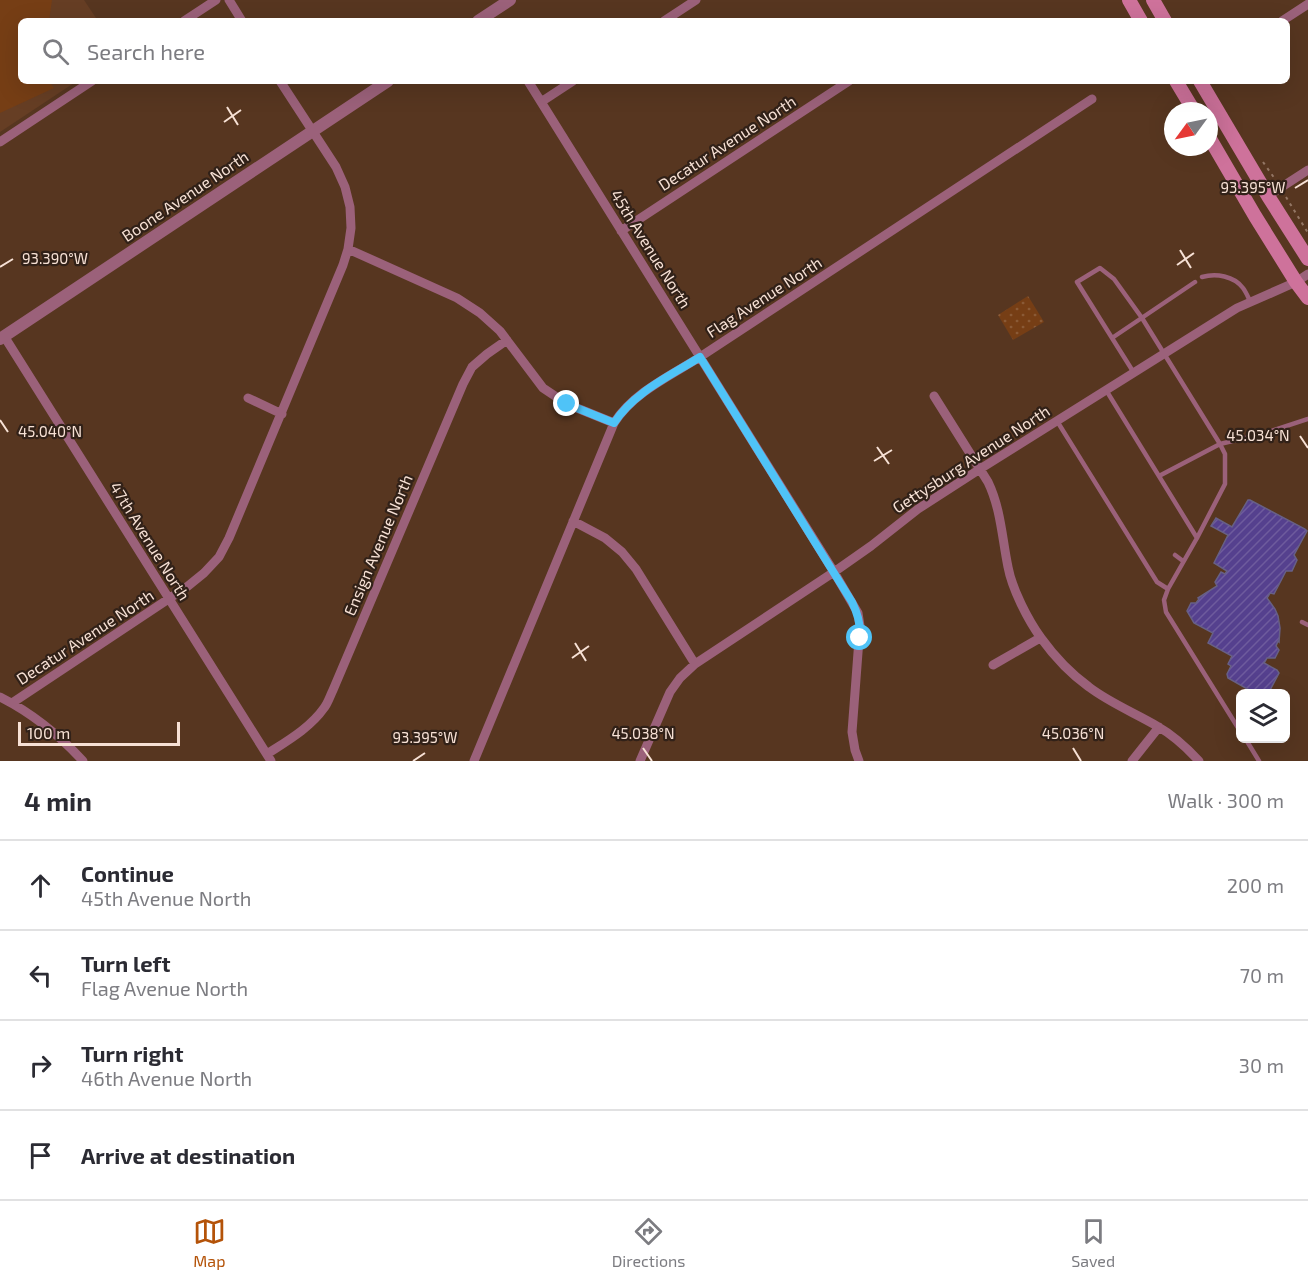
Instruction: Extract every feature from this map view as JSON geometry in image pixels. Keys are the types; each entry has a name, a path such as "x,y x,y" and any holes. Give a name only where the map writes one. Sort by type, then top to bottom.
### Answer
{"main road":[{"path":"1128,0 1139,18"},
{"path":"1153,0 1163,18"},
{"path":"1182,84 1190,102"},
{"path":"1202,84 1308,259"},
{"path":"1218,152 1296,282 1308,298"}],"street":[{"path":"189,18 216,0"},
{"path":"229,0 240,18"},
{"path":"486,18 510,0"},
{"path":"669,18 696,0"},
{"path":"1287,18 1308,4"},
{"path":"0,142 87,84"},
{"name":"Decatur Avenue North","path":"12,703 170,599 204,573 219,556 229,538 343,265 351,228 350,207 345,187 336,167 282,84"},
{"name":"Boone Avenue North","path":"2,338 384,84"},
{"name":"45th Avenue North","path":"530,84 858,613 860,626 852,732 859,761"},
{"path":"541,102 568,84"},
{"name":"Decatur Avenue North","path":"621,231 844,84"},
{"name":"Flag Avenue North","path":"474,761 614,423 630,404 640,395 1092,99"},
{"path":"1268,196 1308,170"},
{"path":"348,249 457,298 480,312 500,331 534,377 549,392 567,404 614,423"},
{"name":"Gettysburg Avenue North","path":"640,761 670,692 680,678 695,664 834,572 918,509 980,469 1237,308 1296,282 1308,274"},
{"name":"47th Avenue North","path":"2,338 269,758"},
{"name":"Ensign Avenue North","path":"269,758 324,708 463,384 472,367 507,340"},
{"path":"934,396 988,482 996,502 1008,569 1015,591 1040,638 1064,665 1089,687 1159,727 1181,743 1199,761"},
{"path":"248,398 282,414"},
{"path":"573,521 605,538 622,552 636,569 695,664"},
{"path":"993,665 1040,638"},
{"path":"0,697 41,722 83,761"},
{"path":"1132,761 1159,727"}],"lane":[{"path":"1134,373 1077,282 1100,268 1114,279 1142,318 1225,454 1224,484 1164,600 1167,612 1236,724"},
{"path":"1202,278 1211,274 1229,278 1242,286 1250,301"},
{"path":"1113,338 1195,282"},
{"path":"1106,390 1197,538"},
{"path":"1159,476 1220,444 1262,434 1308,418"},
{"path":"1057,421 1157,582 1168,589"},
{"path":"1175,555 1183,561"},
{"path":"1302,622 1308,625"},
{"path":"1248,743 1259,761"}],"path":[{"path":"1288,201 1308,233"}],"shaded area":[{"path":"0,0 84,0 96,18 18,18 18,84 72,84 0,132"},
{"path":"0,0 52,0 49,18 18,18 18,84 51,84 54,88 0,113"},
{"path":"1028,296 1044,322 1013,340 998,315"}],"building":[{"path":"1250,500 1307,531 1294,555 1297,560 1292,571 1286,571 1274,594 1270,593 1267,598 1275,609 1280,628 1279,642 1276,646 1279,650 1275,658 1267,658 1264,663 1279,673 1271,689 1247,689 1228,678 1227,674 1231,666 1228,664 1232,656 1208,643 1213,633 1194,623 1187,611 1191,603 1196,603 1198,598 1217,586 1215,582 1221,572 1225,574 1227,571 1214,563 1228,535 1211,526 1216,518 1232,527"}],"route":[{"path":"567,404 614,423 640,395 700,357 852,602 858,613 860,638"}]}
